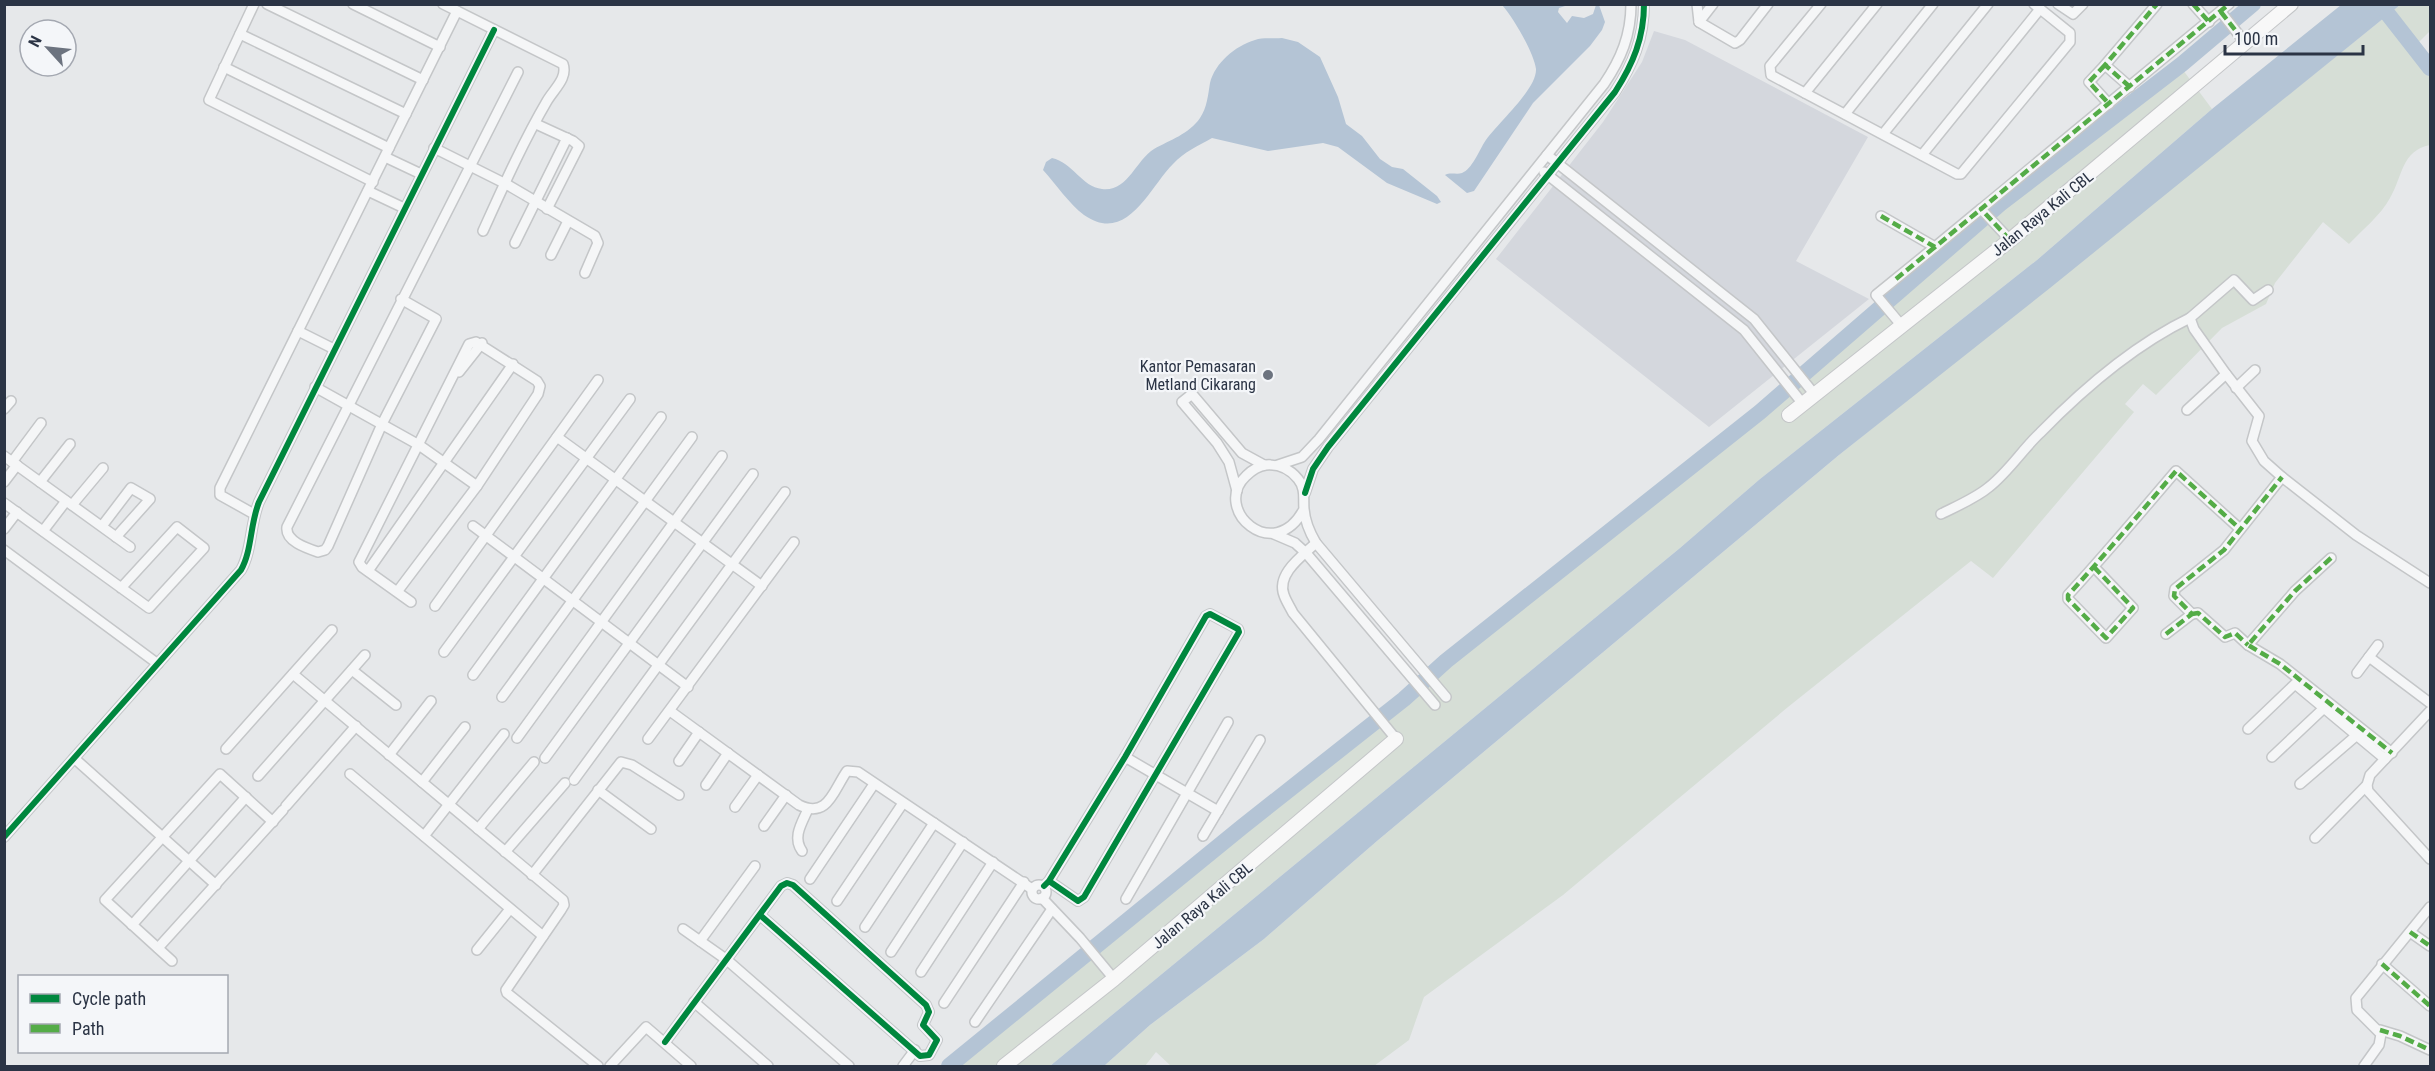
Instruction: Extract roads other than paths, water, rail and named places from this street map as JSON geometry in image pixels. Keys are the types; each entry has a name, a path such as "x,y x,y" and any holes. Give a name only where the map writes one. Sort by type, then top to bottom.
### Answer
{"main road":[{"name":"Jalan Raya Kali CBL","path":"1789,416 2010,240 2291,4"},
{"name":"Jalan Raya Kali CBL","path":"1004,1066 1113,980 1396,739"}],"street":[{"path":"254,4 209,100 370,186 404,208"},
{"path":"267,4 423,80"},
{"path":"353,4 440,46"},
{"path":"443,4 563,64 564,75 548,100 483,231"},
{"path":"1435,705 1306,553 1295,543 1274,534 1261,532 1245,522 1236,504 1237,491 1229,462 1217,443 1182,402 1191,394 1242,453 1264,465 1278,465 1302,457 1604,84 1618,64 1626,44 1631,21 1631,4"},
{"path":"1446,697 1316,543 1309,532 1304,509 1305,493 1312,469 1328,447 1615,92 1629,70 1640,40 1644,22 1644,4"},
{"path":"1697,4 1699,22"},
{"path":"1699,22 1713,4"},
{"path":"1699,22 1735,43 1768,4"},
{"path":"1821,4 1770,66 1771,75 1957,174 1965,172 2048,70 2070,42 2070,33 2037,7 1922,155"},
{"path":"1805,93 1877,4"},
{"path":"1845,114 1933,4"},
{"path":"1883,135 1988,4"},
{"path":"2058,4 2073,14 2083,4"},
{"path":"2109,104 2089,82 2157,4"},
{"path":"2193,4 2209,22"},
{"path":"1902,326 1876,295 2222,13 2229,4"},
{"path":"254,514 225,500 220,495 220,488 457,11"},
{"path":"2222,13 2246,44"},
{"path":"4,837 241,570 247,555 254,514 494,30"},
{"path":"240,34 406,114"},
{"path":"2105,65 2130,87"},
{"path":"224,67 387,152 421,174"},
{"path":"401,299 436,319 382,424 325,550 318,552 290,539 286,533 287,527 401,299 518,72"},
{"path":"536,124 579,146 547,209"},
{"path":"515,243 567,138"},
{"path":"434,148 506,184 598,240 585,273"},
{"path":"1547,154 1754,319 1815,395"},
{"path":"1537,167 1744,330 1803,404"},
{"path":"1982,210 2010,240"},
{"path":"1881,216 1935,247"},
{"path":"551,255 568,221"},
{"path":"1693,290 1702,278"},
{"path":"1941,514 1988,488 2012,466 2038,434 2090,386 2163,331 2190,318 2234,280 2253,300 2268,290"},
{"path":"2190,318 2194,328 2226,374 2259,416 2252,444 2264,461 2356,535 2430,583"},
{"path":"298,331 334,349"},
{"path":"398,592 477,486 538,394 540,386 537,381 482,344 473,342 468,344 361,558 360,564 411,602"},
{"path":"368,571 513,364"},
{"path":"2236,388 2255,370"},
{"path":"2187,411 2226,374"},
{"path":"435,606 598,381"},
{"path":"315,387 419,445 477,486"},
{"path":"444,652 630,399"},
{"path":"473,675 661,417"},
{"path":"4,482 11,461 41,423"},
{"path":"558,437 762,586"},
{"path":"502,698 692,437"},
{"path":"40,482 70,444"},
{"path":"517,738 722,456"},
{"path":"11,461 130,547"},
{"path":"1237,491 1248,475 1264,465"},
{"path":"1278,465 1290,471 1300,480 1305,493"},
{"path":"43,531 103,468"},
{"path":"2094,567 2133,608 2106,638 2067,598 2176,471 2239,528"},
{"path":"545,758 753,474"},
{"path":"2192,614 2175,596 2175,589 2233,541 2239,528 2282,477"},
{"path":"102,526 131,488 150,499 116,537"},
{"path":"505,852 570,782 659,665 785,492"},
{"path":"4,503 17,512 121,588 149,608 204,548 177,527 121,588"},
{"path":"1274,534 1287,530 1298,521 1304,509"},
{"path":"4,529 17,512"},
{"path":"473,526 688,687"},
{"path":"648,739 794,543"},
{"path":"1316,543 1287,572 1282,583 1283,594 1293,613 1396,739"},
{"path":"4,550 158,664"},
{"path":"2248,645 2295,591 2331,558"},
{"path":"2166,634 2192,614 2198,613 2227,638 2235,633 2248,645 2280,664 2389,756"},
{"path":"1032,889 1037,885 1047,884 1078,901 1082,899 1239,632 1238,629 1210,614 1206,616 1125,757 1047,884 1046,893 1042,898"},
{"path":"226,749 332,630"},
{"path":"2357,673 2378,645"},
{"path":"258,776 365,655"},
{"path":"2369,657 2430,703"},
{"path":"352,670 396,705"},
{"path":"293,674 563,900 564,905 507,986 507,993 598,1066"},
{"path":"2247,729 2295,684 2357,735 2389,756"},
{"path":"389,755 431,701"},
{"path":"2272,757 2324,708"},
{"path":"670,711 808,809 825,806 848,771 858,772 1024,882 1032,889 1033,896 1042,898 1080,938 1113,980"},
{"path":"2315,838 2367,786 2370,775 2430,711"},
{"path":"1126,899 1228,722"},
{"path":"158,948 273,822 356,726"},
{"path":"422,782 465,727"},
{"path":"679,761 699,732"},
{"path":"424,836 504,734"},
{"path":"2300,784 2357,735"},
{"path":"1203,836 1260,740"},
{"path":"706,784 728,753"},
{"path":"1125,757 1218,811"},
{"path":"74,758 216,885"},
{"path":"478,829 534,762"},
{"path":"532,875 598,790 623,762 679,795"},
{"path":"172,961 105,900 220,774 273,822"},
{"path":"350,774 543,936"},
{"path":"735,807 758,775"},
{"path":"810,879 874,784"},
{"path":"2367,786 2368,791 2429,854"},
{"path":"598,790 651,829"},
{"path":"764,826 786,795"},
{"path":"132,925 246,797"},
{"path":"837,901 903,803"},
{"path":"802,851 797,844 797,837 808,809"},
{"path":"865,927 934,823"},
{"path":"891,952 963,842"},
{"path":"921,972 993,862"},
{"path":"700,941 755,866"},
{"path":"944,1003 1024,882"},
{"path":"665,1042 694,1002 760,915 784,884 793,885 926,1005 929,1012 923,1025 937,1042 929,1055 921,1056 760,915"},
{"path":"2430,907 2355,1000 2357,1010 2380,1030 2400,1036 2430,1050"},
{"path":"477,950 510,909"},
{"path":"975,1022 1052,909"},
{"path":"683,929 726,960 849,1066"},
{"path":"2410,932 2430,946"},
{"path":"2382,964 2430,1006"},
{"path":"694,1002 768,1066"},
{"path":"610,1066 646,1027 691,1066"},
{"path":"2364,1066 2381,1041 2380,1030"},
{"path":"903,1066 915,1050"}],"water":[{"path":"1502,5 1568,5 1559,8 1558,12 1567,23 1572,16 1584,18 1593,14 1596,5 1599,5 1605,22 1590,46 1533,103 1474,191 1467,193 1445,175 1462,173 1469,168 1484,143 1523,97 1535,77 1536,69 1527,45"},
{"path":"2341,5 2400,5 1839,455 1377,841 1264,939 1150,1025 1104,1066 1050,1066 1680,548 1760,479 2037,260 2212,109"},
{"path":"1282,38 1298,42 1320,57 1338,97 1346,124 1362,136 1380,159 1392,167 1403,169 1437,196 1441,202 1437,204 1387,183 1338,147 1323,143 1268,151 1212,138 1177,160 1136,210 1113,223 1099,222 1084,215 1043,170 1046,162 1052,158 1065,164 1095,187 1111,189 1118,186 1131,175 1147,154 1196,124 1204,110 1210,83 1216,69 1227,56 1240,46 1255,40"}],"waterway":[{"path":"949,1066 1242,827 1404,699 1446,661 1760,412 2000,204 2182,64 2253,4"},
{"path":"2380,4 2430,68"}],"place":[{"name":"Kantor Pemasaran Metland Cikarang","path":"1268,375"}]}
